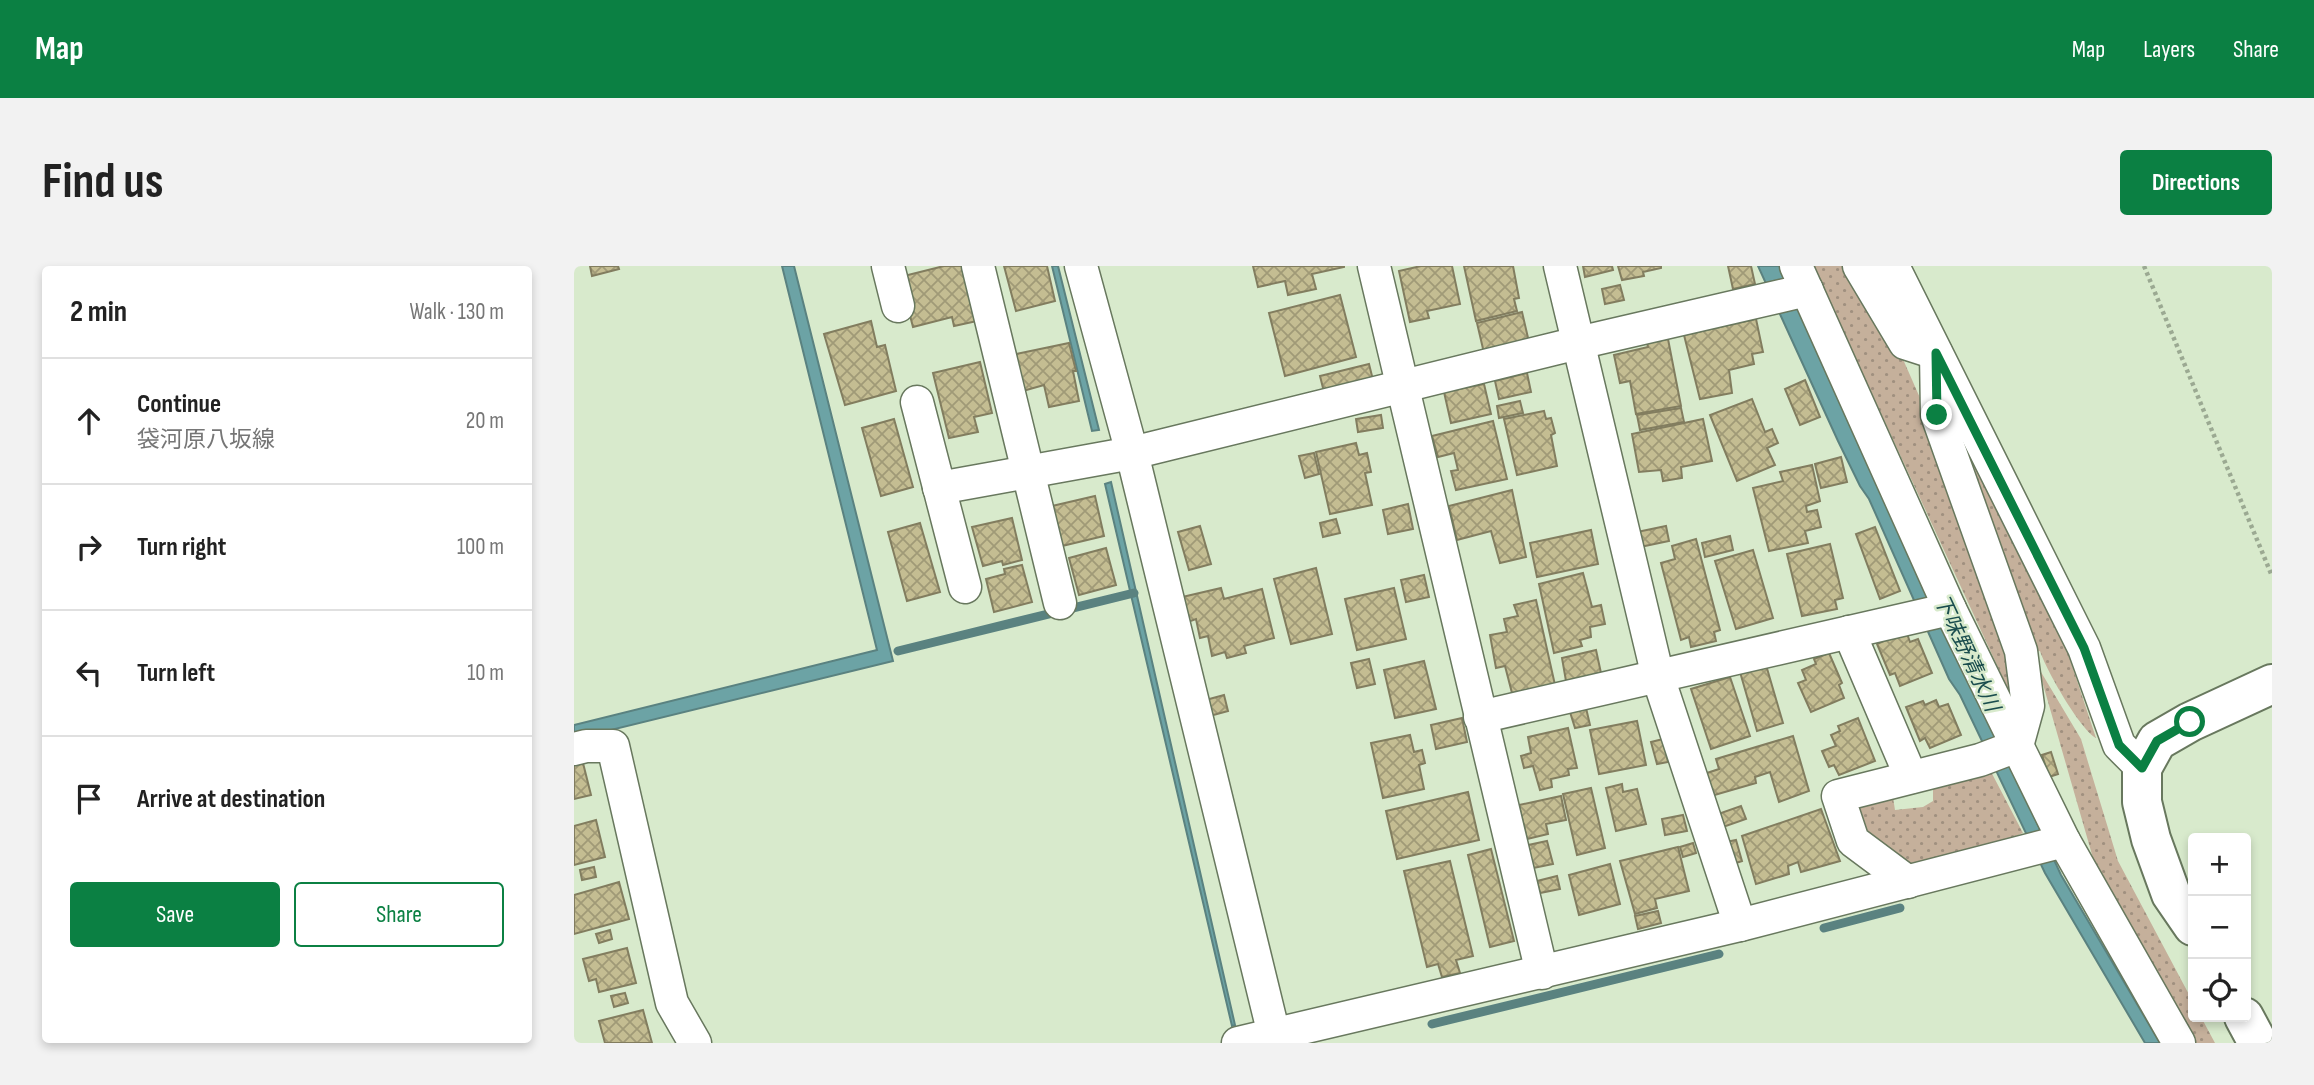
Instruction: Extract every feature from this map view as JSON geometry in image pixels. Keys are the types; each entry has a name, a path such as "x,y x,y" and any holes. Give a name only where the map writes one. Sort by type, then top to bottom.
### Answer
{"main road":[{"path":"2188,919 2171,894 2151,839 2142,802 2149,755 2190,722 2272,684"},
{"path":"2247,1022 2258,1043"}],"street":[{"path":"888,266 898,306"},
{"path":"978,266 1060,603"},
{"path":"1081,266 1132,453 1275,1038"},
{"path":"1374,266 1542,973"},
{"path":"1560,266 1658,677 1740,925"},
{"path":"1858,266 1905,342 1936,353"},
{"path":"1893,266 2084,648 2119,745 2149,755"},
{"path":"939,488 1132,453 1578,343 1802,278 1950,608 2017,746 2064,841 2179,1043"},
{"path":"1936,353 1937,415 2021,651 2028,706 2017,746"},
{"path":"917,402 965,587"},
{"path":"1480,717 1950,608"},
{"path":"1849,632 1911,777"},
{"path":"574,749 613,746 672,1003 695,1043"},
{"path":"1908,881 1853,841 1838,796 1980,760 2017,746"},
{"path":"1238,1043 1275,1038 1740,925 2064,841"}],"path":[{"path":"2144,266 2272,576"}],"shaded area":[{"path":"1813,266 1846,266 1902,357 1924,407 2008,650 2013,700"},
{"path":"1945,402 2055,614 2096,738 2081,723 2064,698 2040,651 2031,653"},
{"path":"2038,667 2081,739 2118,861 2188,993 2188,1022 2204,1022 2215,1043 2189,1043 2093,858"},
{"path":"1988,766 2023,833 1997,844 1900,868 1860,841 1850,810 1892,791 1895,810 1923,807 1933,801 1933,782"}],"water":[{"path":"782,266 794,266 893,661 574,739 574,725 877,650"},
{"path":"1052,266 1058,266 1099,430 1092,431"},
{"path":"1758,266 1780,266 2061,875 2160,1043 2145,1043 2045,873 1960,695 1949,679 1869,499 1838,441"},
{"path":"1111,482 1235,1025 1232,1026 1105,484"}],"building":[{"path":"590,266 618,266 619,269 592,276"},
{"path":"944,266 963,266 977,321 954,326 952,317 913,327 900,277"},
{"path":"1004,266 1047,266 1055,301 1016,311"},
{"path":"1253,266 1344,267 1312,274 1316,289 1288,295 1285,281 1258,287"},
{"path":"1421,266 1452,266 1460,304 1427,311 1429,318 1410,322 1399,271"},
{"path":"1464,266 1513,266 1519,298 1514,299 1517,311 1476,321"},
{"path":"1583,266 1612,266 1613,270 1585,277"},
{"path":"1618,266 1661,268 1643,272 1644,276 1622,280"},
{"path":"1728,266 1751,266 1755,284 1733,289"},
{"path":"1620,285 1624,300 1605,304 1602,289"},
{"path":"1340,295 1356,357 1285,376 1269,313"},
{"path":"1522,312 1529,342 1484,353 1477,323"},
{"path":"1756,319 1763,352 1752,354 1754,364 1729,370 1732,393 1700,399 1684,335"},
{"path":"871,321 877,347 885,345 896,391 845,405 824,334"},
{"path":"1668,339 1681,406 1636,414 1630,381 1620,383 1614,355 1648,347 1647,343"},
{"path":"1069,343 1076,371 1073,371 1079,401 1049,407 1044,385 1023,391 1016,354"},
{"path":"980,362 992,413 974,417 978,432 949,438 933,373"},
{"path":"1369,364 1373,380 1324,392 1320,376"},
{"path":"1527,373 1531,392 1499,399 1495,381"},
{"path":"1805,380 1820,417 1800,425 1785,389"},
{"path":"1484,384 1491,414 1451,423 1444,392"},
{"path":"1752,399 1765,432 1772,429 1778,443 1767,448 1775,465 1737,481 1710,415"},
{"path":"1520,401 1523,413 1499,418 1497,406"},
{"path":"1681,408 1684,422 1640,430 1637,415"},
{"path":"1544,411 1546,419 1551,418 1555,433 1551,435 1557,466 1517,475 1504,419"},
{"path":"1381,415 1383,428 1358,432 1356,419"},
{"path":"894,419 913,487 881,496 862,428"},
{"path":"1703,419 1712,461 1681,467 1682,478 1663,481 1661,470 1639,472 1632,434"},
{"path":"1493,421 1507,479 1456,490 1451,471 1458,470 1454,453 1438,457 1432,436"},
{"path":"1356,443 1359,455 1367,453 1371,472 1365,473 1372,505 1330,514 1316,452"},
{"path":"1314,453 1319,474 1305,478 1299,456"},
{"path":"1841,457 1847,482 1821,488 1815,464"},
{"path":"1812,465 1820,501 1806,506 1807,512 1817,510 1821,527 1805,531 1808,543 1769,551 1753,488 1783,481 1780,472"},
{"path":"1512,490 1526,557 1500,563 1491,531 1457,540 1449,506"},
{"path":"1095,496 1104,536 1062,546 1052,506"},
{"path":"1408,504 1413,529 1388,534 1383,510"},
{"path":"1012,518 1022,560 983,566 972,527"},
{"path":"1336,519 1340,533 1323,537 1320,523"},
{"path":"920,523 940,592 907,601 888,532"},
{"path":"1200,526 1211,564 1189,570 1178,532"},
{"path":"1666,526 1669,541 1640,547 1637,532"},
{"path":"1875,527 1900,591 1880,599 1856,534"},
{"path":"1591,530 1598,564 1537,577 1530,543"},
{"path":"1730,536 1733,550 1705,557 1702,543"},
{"path":"1696,539 1720,630 1714,632 1716,641 1691,647 1689,637 1681,640 1661,563 1675,559 1672,546"},
{"path":"1830,544 1843,598 1835,600 1837,609 1802,616 1787,554"},
{"path":"1106,548 1116,585 1079,595 1069,558"},
{"path":"1753,550 1773,618 1736,629 1715,561"},
{"path":"1022,565 1032,602 994,612 986,579 1005,574 1004,569"},
{"path":"1316,568 1332,634 1291,644 1274,579"},
{"path":"1583,573 1592,607 1601,605 1605,624 1590,627 1591,637 1580,640 1582,646 1554,653 1539,584"},
{"path":"1424,575 1429,597 1406,602 1401,580"},
{"path":"1221,588 1224,599 1262,589 1274,638 1244,646 1246,653 1227,658 1225,652 1212,656 1208,636 1200,638 1196,619 1185,623 1178,598"},
{"path":"1394,588 1406,639 1357,650 1345,599"},
{"path":"1536,600 1555,685 1512,693 1505,666 1496,668 1490,635 1507,632 1504,619 1518,616 1514,605"},
{"path":"1906,631 1910,642 1918,639 1932,673 1900,686 1895,673 1890,675 1877,644"},
{"path":"1596,650 1601,673 1566,681 1562,658"},
{"path":"1829,653 1842,683 1839,685 1844,698 1811,712 1798,683 1806,680 1802,670 1816,664 1814,659"},
{"path":"1369,659 1375,684 1357,688 1351,663"},
{"path":"1424,661 1436,709 1395,718 1384,670"},
{"path":"1766,665 1783,723 1757,731 1740,672"},
{"path":"1730,677 1750,736 1711,749 1691,689"},
{"path":"1224,695 1228,711 1206,717 1202,701"},
{"path":"1936,700 1939,707 1948,704 1961,735 1930,748 1925,738 1920,741 1906,707 1923,701 1925,705"},
{"path":"1586,708 1590,725 1575,728 1570,712"},
{"path":"1462,718 1467,742 1436,749 1431,725"},
{"path":"1858,718 1875,761 1839,775 1834,765 1829,767 1822,751 1836,746 1831,735 1840,731 1838,726"},
{"path":"1637,721 1646,765 1599,774 1590,730"},
{"path":"1568,728 1577,768 1568,769 1569,775 1551,779 1552,787 1540,790 1533,766 1524,768 1521,756 1531,753 1528,737"},
{"path":"1410,735 1414,752 1422,750 1425,763 1419,765 1424,789 1383,798 1371,743"},
{"path":"1793,736 1809,791 1779,802 1770,772 1755,777 1756,783 1711,796 1704,774 1719,769 1716,759"},
{"path":"1663,739 1668,762 1657,764 1651,742"},
{"path":"2051,752 2058,774 2049,777 2042,755"},
{"path":"582,759 591,795 574,799 574,761"},
{"path":"1622,784 1623,792 1637,789 1646,824 1616,831 1606,788"},
{"path":"1591,788 1605,848 1577,855 1563,794"},
{"path":"1468,792 1479,840 1397,859 1386,811"},
{"path":"1561,796 1566,820 1546,824 1548,834 1527,839 1519,805"},
{"path":"1741,806 1746,819 1723,827 1718,814"},
{"path":"1821,809 1840,861 1801,872 1798,862 1788,866 1789,874 1756,884 1742,836"},
{"path":"1683,815 1687,831 1665,835 1662,819"},
{"path":"596,820 605,857 574,865 574,826"},
{"path":"1736,840 1742,861 1733,864 1726,842"},
{"path":"1547,841 1553,864 1533,868 1528,845"},
{"path":"1693,843 1696,853 1683,857 1680,847"},
{"path":"1678,847 1689,891 1655,899 1657,908 1635,914 1620,861"},
{"path":"1491,849 1514,941 1490,947 1468,855"},
{"path":"1450,861 1473,956 1456,960 1460,973 1442,977 1438,964 1427,967 1404,871"},
{"path":"1610,864 1620,904 1579,915 1569,875"},
{"path":"594,867 596,877 582,880 580,870"},
{"path":"1557,876 1560,889 1540,893 1537,881"},
{"path":"619,882 629,919 574,934 574,895"},
{"path":"1658,911 1661,923 1638,929 1635,916"},
{"path":"610,930 612,939 599,943 596,934"},
{"path":"627,948 636,983 599,992 596,979 589,981 583,959"},
{"path":"625,993 628,1003 614,1007 611,996"},
{"path":"643,1010 652,1043 605,1043 599,1021"}],"waterway":[{"path":"898,651 1134,593"},
{"path":"1824,928 1900,908"},
{"path":"1432,1024 1719,954"}],"route":[{"path":"1937,415 1936,353 2084,648 2119,745 2142,768 2157,741 2190,722"}],"water label":[{"name":"下味野清水川","path":"1967,653"}]}
